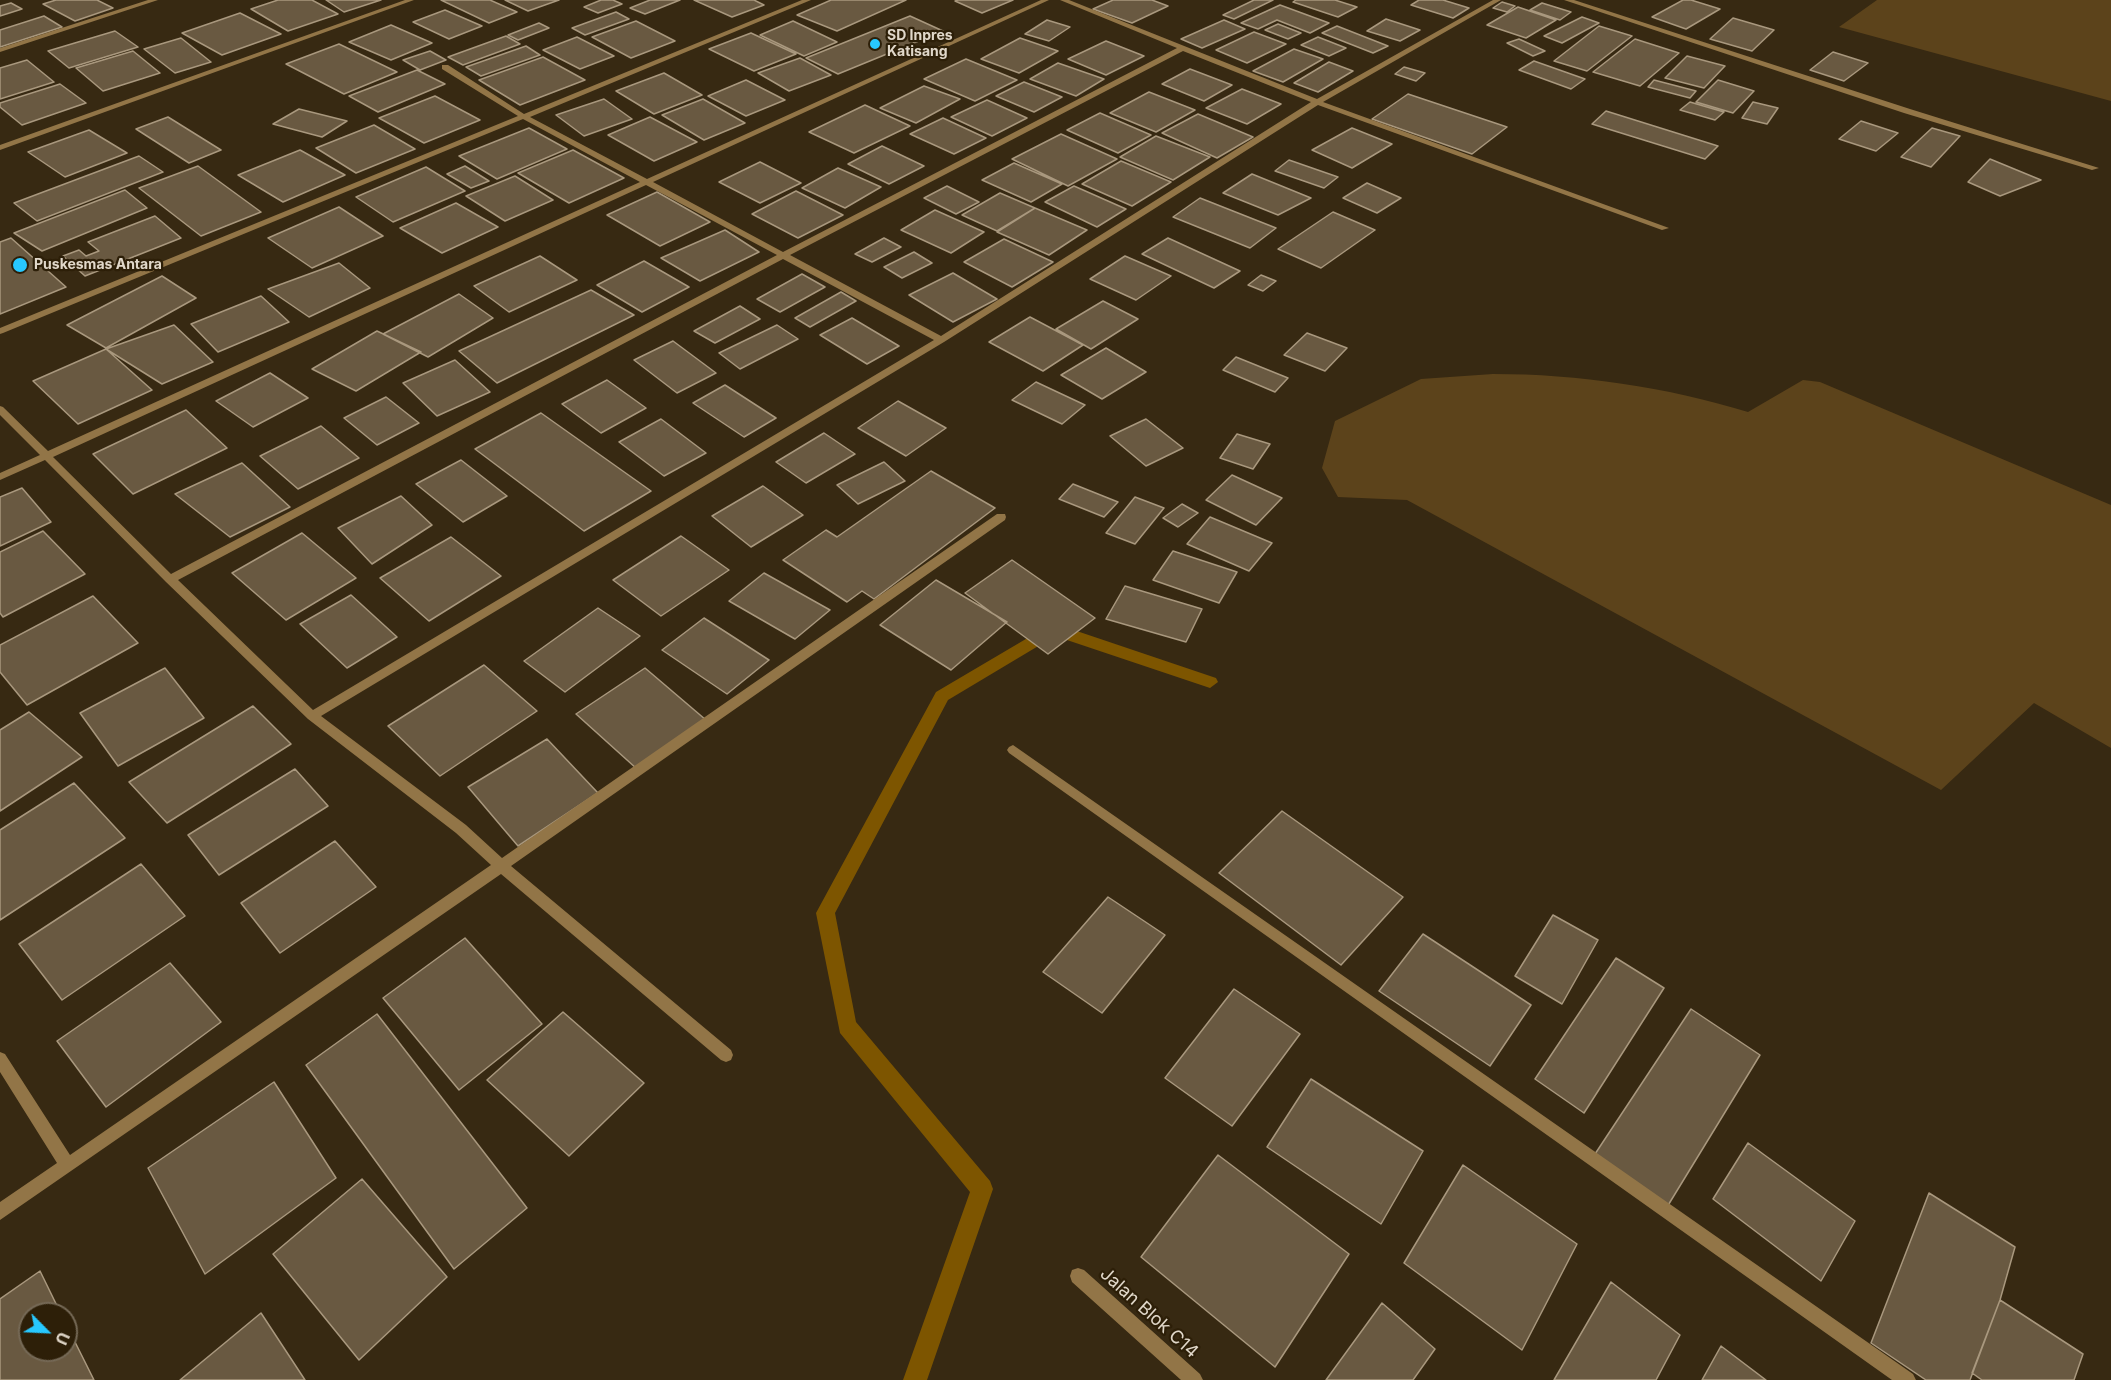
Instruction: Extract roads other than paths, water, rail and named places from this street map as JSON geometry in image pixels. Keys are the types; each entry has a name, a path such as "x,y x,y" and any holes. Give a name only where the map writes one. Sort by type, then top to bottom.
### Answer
{"street":[{"path":"0,50 155,0"},
{"path":"0,148 411,0"},
{"path":"0,331 808,0"},
{"path":"0,477 1046,0"},
{"path":"1063,0 1317,102 1665,228"},
{"path":"312,716 941,340 1317,102 1498,0"},
{"path":"1567,0 1907,111 2095,168"},
{"path":"170,579 672,313 1181,49"},
{"path":"445,67 523,116 941,340"},
{"path":"0,409 170,579 312,716 461,829 501,866 726,1055"},
{"path":"0,1212 1001,517"},
{"path":"1013,750 1906,1380"},
{"path":"0,1059 67,1165"},
{"name":"Jalan Blok C14","path":"1078,1276 1194,1380"}],"waterway":[{"path":"915,1380 982,1189 847,1026 825,913 942,696 1053,629 1210,682"}],"place":[{"name":"SD Inpres Katisang","path":"875,44"},
{"name":"Puskesmas Antara","path":"20,265"}]}
